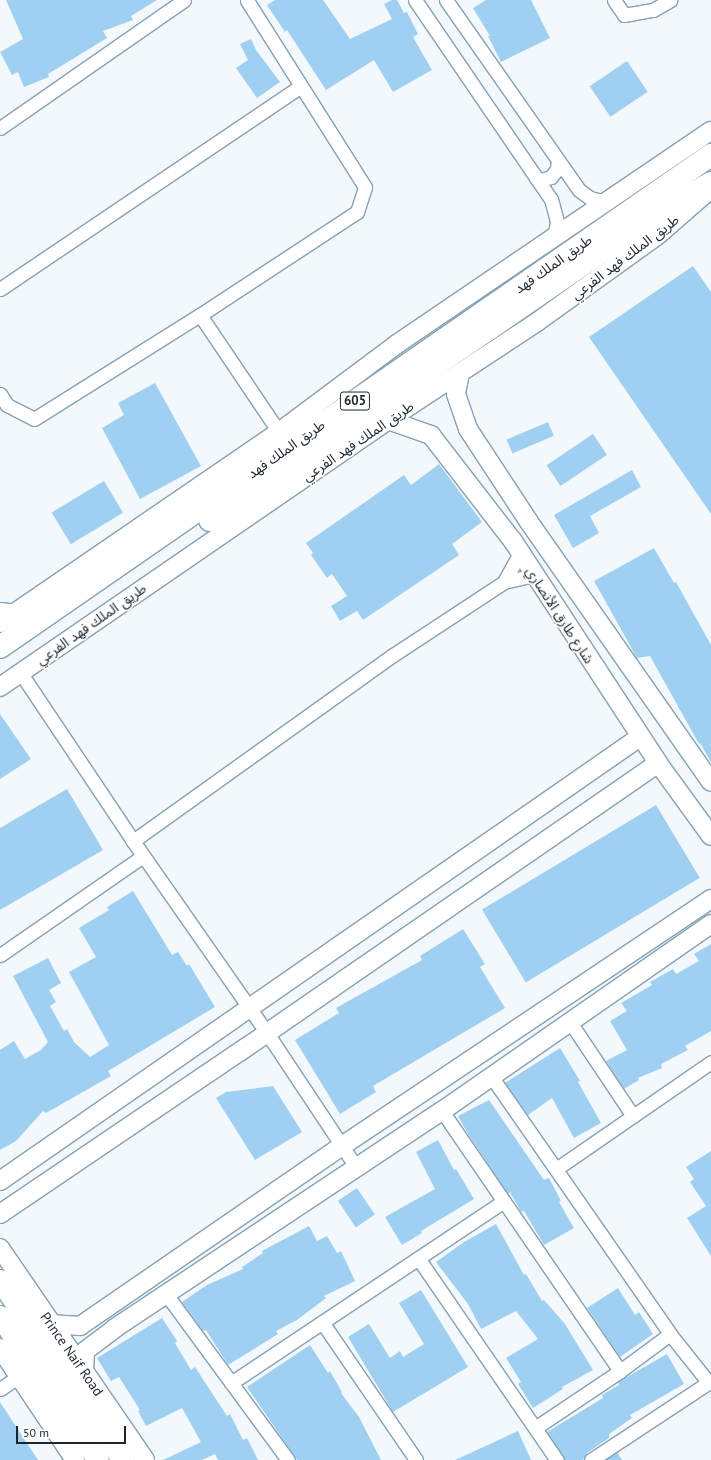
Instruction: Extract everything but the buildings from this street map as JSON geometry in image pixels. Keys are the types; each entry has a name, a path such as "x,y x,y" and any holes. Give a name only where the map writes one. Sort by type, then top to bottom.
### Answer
{"highway":[{"name":"طريق الملك فهد","path":"0,647 711,155"},
{"name":"طريق الملك فهد","path":"0,664 643,223 711,182"}],"main road":[{"name":"Prince Naif Road","path":"0,1280 123,1460"},
{"path":"0,1316 98,1460"}],"street":[{"path":"0,128 184,0"},
{"path":"0,394 7,405 34,419 200,315 357,212 365,187 247,0"},
{"path":"415,0 554,206 557,222 554,237"},
{"path":"446,0 584,195 598,201 606,202"},
{"path":"614,0 624,15 653,10 670,0"},
{"path":"0,289 301,86"},
{"path":"0,623 278,432 397,344 711,131"},
{"path":"536,178 546,179 555,174 558,160"},
{"name":"طريق الملك فهد الفرعي","path":"0,687 388,420 537,322 658,236 711,189"},
{"path":"200,315 278,432"},
{"name":"شارع طارق الأنصاري","path":"460,373 456,394 468,429 530,522 711,782"},
{"name":"شارع طارق الأنصاري","path":"388,420 431,435 520,553 640,737 711,836"},
{"path":"504,582 520,553"},
{"path":"133,841 393,655 504,582 534,575"},
{"path":"0,609 18,611"},
{"path":"20,672 143,856 267,1034 356,1167"},
{"path":"0,1181 640,737"},
{"path":"0,1214 267,1034 658,763"},
{"path":"0,955 143,856"},
{"path":"51,1324 80,1326 342,1146 711,899"},
{"path":"84,1371 85,1351 115,1328 442,1111 711,924"},
{"path":"570,1022 633,1116"},
{"path":"556,1169 711,1062"},
{"path":"491,1076 670,1334 710,1381 590,1460"},
{"path":"442,1111 620,1371"},
{"path":"23,1165 40,1187"},
{"path":"231,1383 504,1201"},
{"name":"Prince Naif Road","path":"0,1248 145,1460"},
{"path":"418,1258 557,1460"},
{"path":"166,1294 288,1460"},
{"path":"322,1322 416,1460"},
{"path":"535,1428 620,1371 670,1334"},
{"path":"0,1348 75,1460"},
{"path":"0,1389 19,1376"}]}
